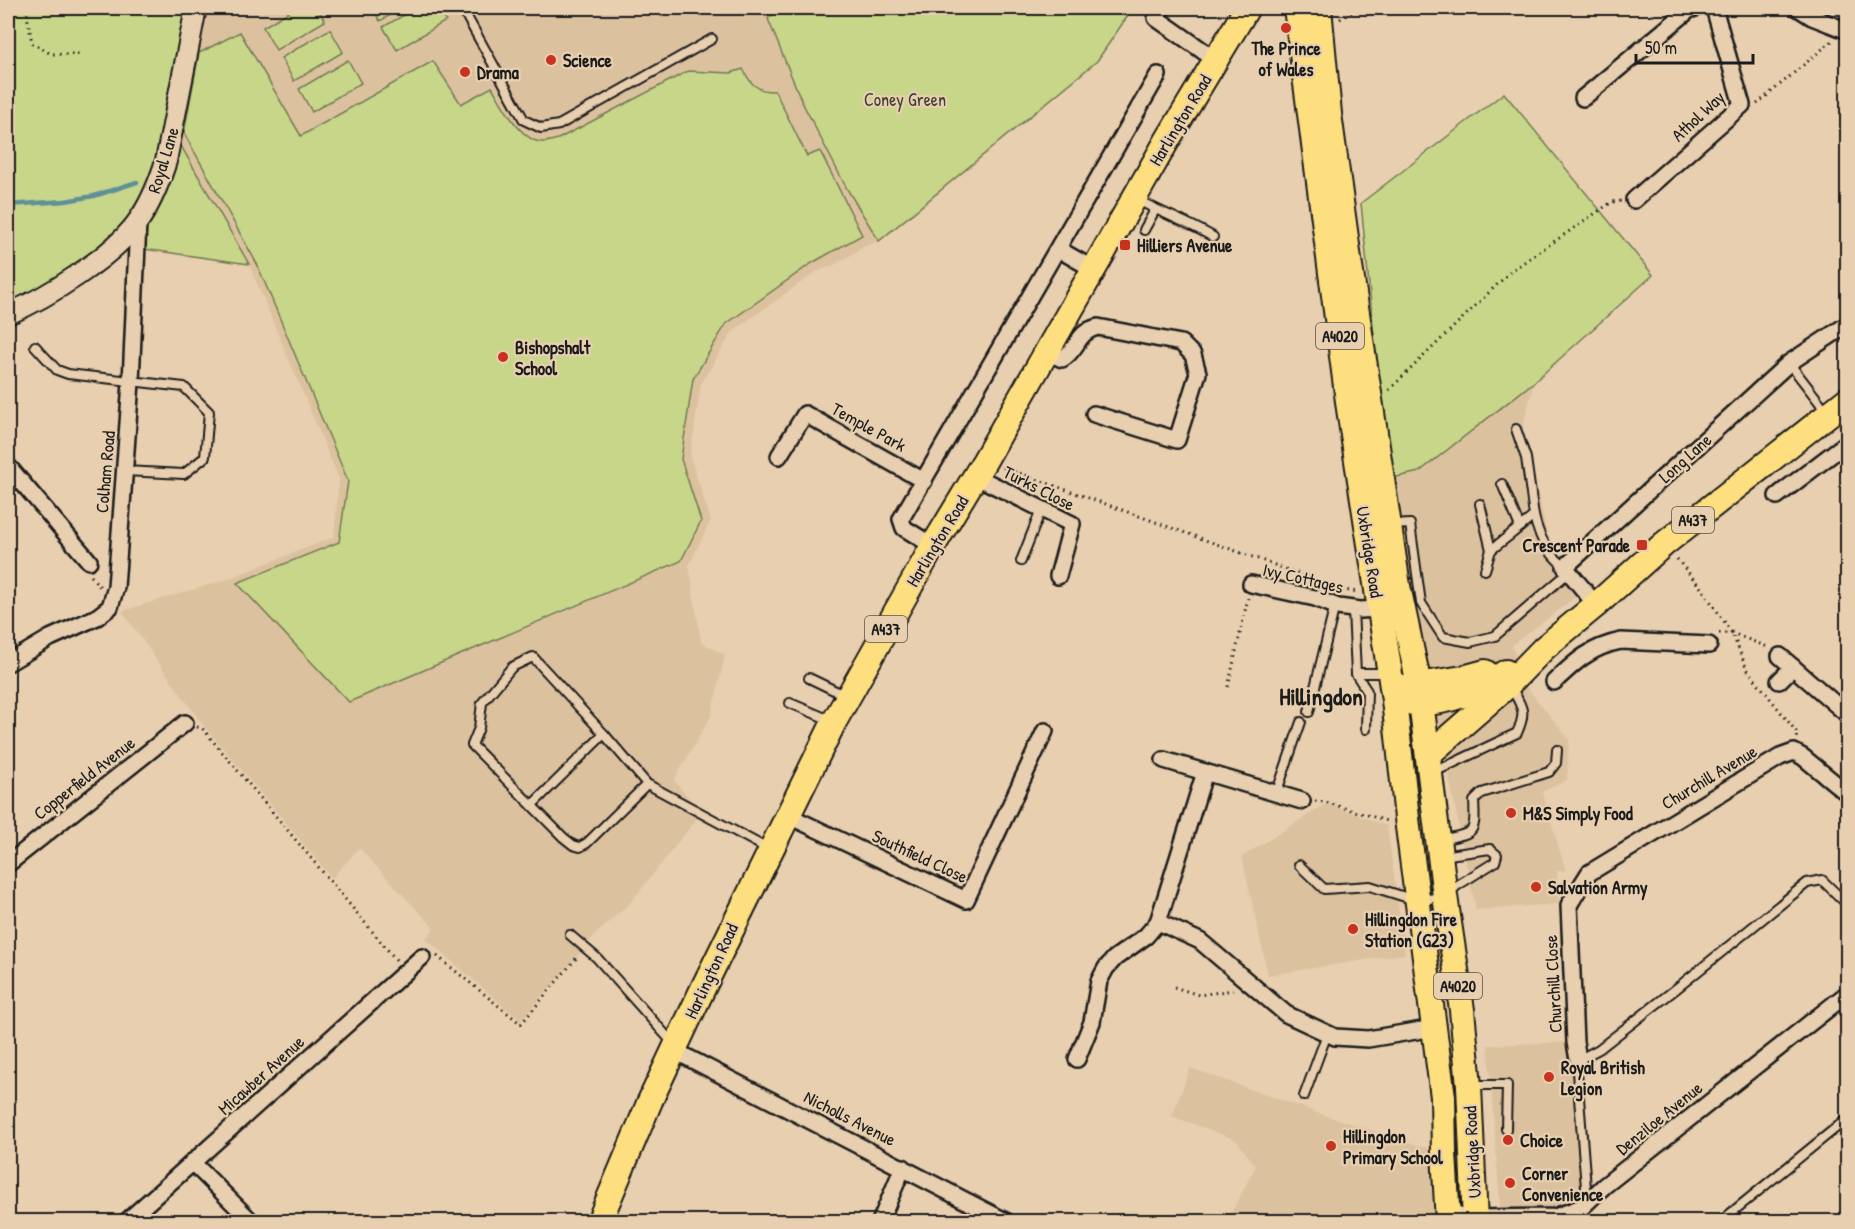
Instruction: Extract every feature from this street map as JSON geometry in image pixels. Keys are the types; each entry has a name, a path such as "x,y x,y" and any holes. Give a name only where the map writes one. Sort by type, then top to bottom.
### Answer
{"main road":[{"name":"Harlington Road","path":"599,1221 674,1048 769,849 834,722 1093,269 1145,204 1216,60 1247,8"},
{"name":"Uxbridge Road","path":"1296,8 1349,409 1392,687 1443,1096 1448,1215"},
{"name":"Uxbridge Road","path":"1326,15 1329,114 1370,408 1398,586 1420,695 1445,897 1462,1010 1469,1086 1475,1220"},
{"name":"A437","path":"1429,765 1509,683 1558,649 1596,605 1664,544 1842,405"},
{"name":"A437","path":"1392,687 1420,695 1463,678 1558,649"}],"street":[{"name":"Royal Lane","path":"8,314 64,284 116,246 138,222 158,184 166,161 196,8"},
{"path":"1162,8 1156,18 1216,60"},
{"path":"1583,98 1689,10 1696,8"},
{"name":"Athol Way","path":"1634,200 1742,105 1714,8"},
{"path":"1798,8 1812,17 1846,31"},
{"path":"933,546 904,528 901,519 1158,75"},
{"name":"Colham Road","path":"114,597 131,382 138,222"},
{"path":"1058,249 1093,269"},
{"name":"Long Lane","path":"1566,570 1789,363 1848,324"},
{"path":"1047,352 1062,359 1072,351 1085,331 1098,327 1181,343 1193,355 1198,373 1178,440 1094,414"},
{"name":"Temple Park","path":"779,456 805,414 924,481"},
{"path":"1777,496 1848,442"},
{"path":"8,466 89,561"},
{"name":"Turks Close","path":"980,468 1041,510 1072,524 1058,576"},
{"path":"1566,570 1596,605"},
{"name":"Ivy Cottages","path":"1251,584 1353,609 1378,602"},
{"path":"8,663 50,638 97,617 110,607 114,597"},
{"path":"1554,681 1558,649 1621,641 1709,645"},
{"path":"1780,656 1848,716"},
{"path":"1779,681 1793,667"},
{"name":"Copperfield Avenue","path":"8,864 185,723"},
{"name":"Southfield Close","path":"787,815 966,900 1045,731"},
{"path":"1794,752 1848,794"},
{"name":"Churchill Avenue","path":"1569,905 1589,873 1780,757 1794,752"},
{"path":"1164,760 1302,801"},
{"path":"1077,1059 1092,1022 1099,981 1106,968 1115,958 1146,936 1158,922 1205,772"},
{"name":"Churchill Close","path":"1569,905 1578,1060"},
{"path":"1158,922 1200,941 1286,1014 1327,1034 1335,1037 1368,1039 1434,1028"},
{"name":"Micawber Avenue","path":"126,1221 422,957"},
{"name":"Denziloe Avenue","path":"1475,1220 1555,1217 1583,1210 1848,993"},
{"name":"Nicholls Avenue","path":"674,1048 1007,1221"},
{"name":"Uxbridge Road","path":"1443,1096 1456,1086 1469,1086"},
{"path":"192,1162 252,1221"},
{"path":"880,1221 903,1167"},
{"name":"Uxbridge Road","path":"1448,1215 1475,1220"}],"lane":[{"path":"462,8 524,120 541,128 559,125 712,39"},
{"path":"1144,230 1145,204 1193,225 1213,237"},
{"path":"35,346 57,370 68,374 184,387 209,412 205,457 184,474 125,471"},
{"path":"1789,363 1842,405"},
{"path":"1389,525 1410,524 1421,603 1443,637 1470,642 1495,636 1566,570 1551,556 1543,542 1534,516 1526,458 1516,429"},
{"path":"1502,484 1520,527"},
{"path":"1479,504 1491,550 1485,570"},
{"path":"1021,561 1041,510"},
{"path":"1491,550 1534,516"},
{"path":"1309,712 1335,605"},
{"path":"1353,609 1356,673 1367,691 1366,729"},
{"path":"647,784 587,843 580,847 573,845 472,745 479,728 482,703 512,667 533,657 647,784 769,849"},
{"path":"1356,673 1392,687"},
{"path":"809,678 848,697"},
{"path":"1429,765 1517,733 1523,718 1521,705 1509,683"},
{"path":"790,703 834,722"},
{"path":"1276,794 1300,722"},
{"path":"532,805 604,734"},
{"path":"1439,849 1473,830 1474,801 1482,793 1549,772 1556,763 1557,750"},
{"path":"1299,865 1324,889 1371,886 1418,901 1445,897 1458,885 1495,862 1497,855 1490,849 1439,849"},
{"path":"1583,1210 1578,1060 1599,1048 1677,988 1807,883 1822,880 1848,905"},
{"path":"570,935 597,958 674,1048"},
{"path":"1304,1096 1327,1034"},
{"path":"1469,1086 1507,1085 1506,1129"},
{"path":"1720,1221 1848,1118"}],"path":[{"path":"30,8 27,15 32,43 51,54 80,54"},
{"path":"1326,15 1359,8"},
{"path":"1742,105 1748,111 1846,31"},
{"path":"1370,408 1511,272 1612,202 1634,200"},
{"path":"980,468 1378,602"},
{"path":"1664,544 1702,589 1732,633 1747,669 1798,734 1794,752"},
{"path":"89,561 87,572 114,597"},
{"name":"Ivy Cottages","path":"1228,687 1251,584"},
{"path":"1737,635 1776,651 1780,656"},
{"path":"185,723 202,728 406,971"},
{"path":"1302,801 1325,802 1408,827"},
{"path":"422,957 434,953 521,1024 585,948"},
{"path":"1174,987 1199,995 1253,986"}],"shaded area":[{"name":"Bishopshalt School","path":"196,8 781,8 768,19 802,102 847,189 879,241 816,272 733,331 701,384 690,457 711,520 689,565 701,642 725,655 711,716 674,780 701,813 631,902 595,935 521,1021 426,939 434,928 359,848 332,878 200,721 122,611 225,580 334,537 339,479 250,267 173,132"},
{"path":"1534,382 1523,426 1554,566 1589,587 1512,645 1523,683 1569,739 1567,780 1542,792 1566,871 1557,871 1559,904 1476,910 1388,479 1419,472"},
{"path":"1327,803 1387,826 1405,954 1268,975 1242,857"},
{"path":"1575,1042 1582,1207 1501,1219 1488,1045"},
{"name":"Hillingdon Primary School","path":"1190,1068 1439,1152 1441,1221 1227,1221 1256,1166 1236,1140 1172,1116"}],"green space":[{"path":"8,8 189,8 173,132 249,264 130,247 122,241 8,314"},
{"path":"295,8 317,8 325,21 276,50 263,27"},
{"path":"372,8 402,8 380,21"},
{"path":"416,8 438,8 446,21 397,50 383,27"},
{"name":"Coney Green","path":"781,8 1133,8 1097,61 879,241 847,189 802,102 768,19"},
{"path":"330,29 343,52 294,81 281,58"},
{"name":"Bishopshalt School","path":"240,32 301,136 433,61 461,104 492,87 521,130 528,137 544,142 558,139 688,71 731,73 743,69 755,86 775,91 807,156 820,151 862,235 812,263 726,324 693,379 681,459 701,521 681,561 349,702 237,583 339,542 348,481 257,264 184,133 199,53"},
{"path":"348,60 361,83 312,112 299,89"},
{"path":"1504,93 1653,275 1534,382 1419,472 1388,479 1361,203"}],"waterway":[{"path":"8,205 65,201 94,196 137,182"}],"place":[{"name":"The Prince of Wales","path":"1286,28"},
{"name":"Science","path":"551,60"},
{"name":"Drama","path":"465,72"},
{"name":"Hilliers Avenue","path":"1125,245"},
{"name":"Bishopshalt School","path":"503,357"},
{"name":"Crescent Parade","path":"1642,545"},
{"name":"M&S Simply Food","path":"1511,813"},
{"name":"Salvation Army","path":"1536,887"},
{"name":"Hillingdon Fire Station (G23)","path":"1353,929"},
{"name":"Royal British Legion","path":"1549,1077"},
{"name":"Choice","path":"1508,1140"},
{"name":"Hillingdon Primary School","path":"1331,1146"},
{"name":"Corner Convenience","path":"1510,1183"}],"district":[{"name":"Hillingdon","path":"1321,696"}]}
